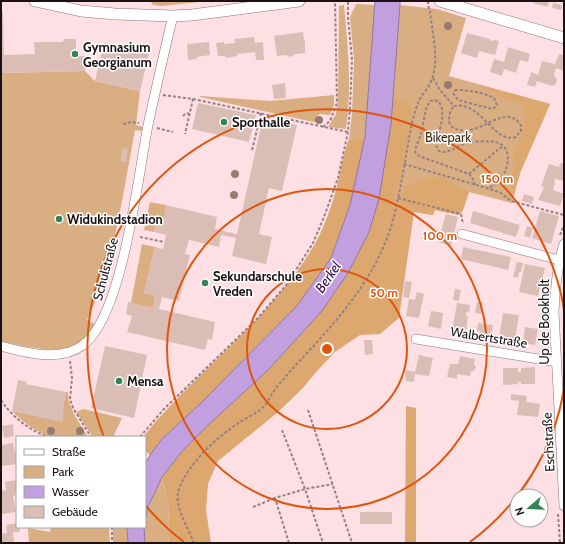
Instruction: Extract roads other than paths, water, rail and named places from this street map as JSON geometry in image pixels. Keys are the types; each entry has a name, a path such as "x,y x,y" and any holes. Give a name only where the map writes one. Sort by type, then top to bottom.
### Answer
{"street":[{"path":"35,1 81,11 174,16 299,1"},
{"path":"440,1 564,38"},
{"name":"Schulstraße","path":"1,346 18,351 37,353 51,354 69,352 84,345 97,331 109,306 118,278 148,125 174,16"},
{"path":"462,234 559,260"},
{"name":"Up de Bookholt","path":"558,401 557,362 560,348 555,290 559,260 564,244"},
{"name":"Walbertstraße","path":"416,339 557,362"},
{"name":"Eschstraße","path":"558,401 563,462 564,506"}],"water":[{"name":"Berkel","path":"375,1 400,1 391,124 379,199 369,232 348,273 321,312 268,370 183,450 162,477 148,507 146,516 146,462 150,455 162,439 201,403 296,307 331,258 350,205 365,137"},
{"path":"127,528 144,528 145,543 128,543"}],"place":[{"name":"Gymnasium Georgianum","path":"75,54"},
{"name":"Sporthalle","path":"224,122"},
{"name":"Widukindstadion","path":"59,219"},
{"name":"Sekundarschule Vreden","path":"205,283"},
{"name":"Mensa","path":"119,381"}],"park label":[{"name":"Bikepark","path":"448,137"}]}
